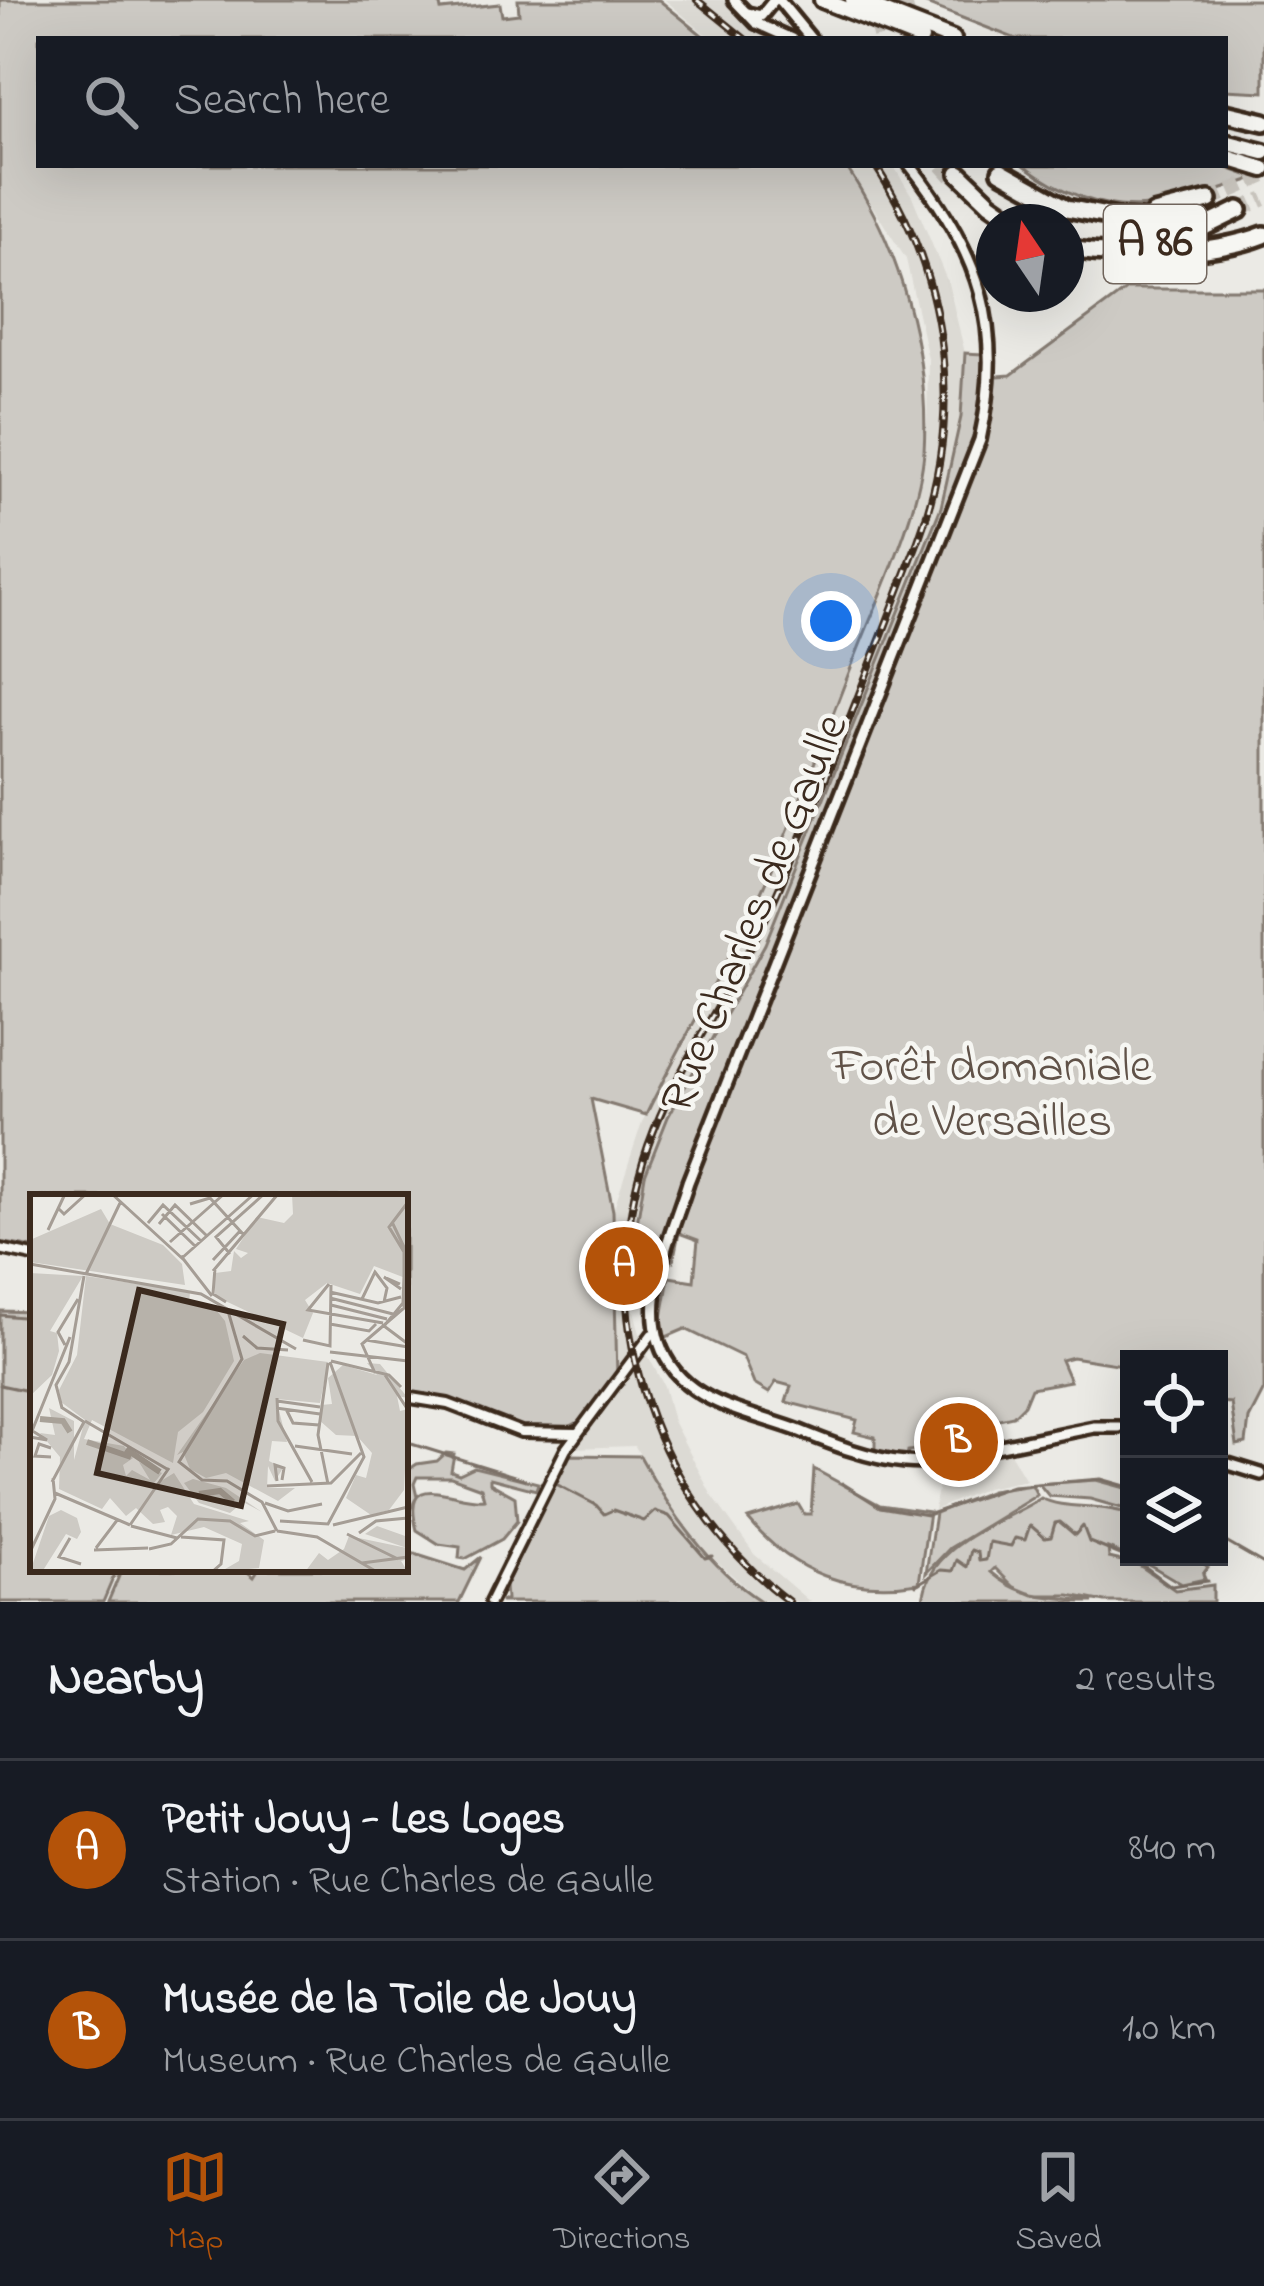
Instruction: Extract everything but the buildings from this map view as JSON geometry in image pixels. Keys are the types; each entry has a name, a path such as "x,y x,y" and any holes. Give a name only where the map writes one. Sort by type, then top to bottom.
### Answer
{"highway":[{"path":"821,0 913,36"},
{"path":"854,0 945,36"},
{"path":"866,0 905,21"},
{"path":"1228,113 1264,122"},
{"path":"1228,128 1264,122"},
{"path":"1228,143 1264,152"},
{"path":"1228,158 1264,169"},
{"name":"A 86","path":"1001,171 1042,197 1088,213 1163,213 1209,200"},
{"path":"986,204 956,175 991,204"},
{"name":"A 86","path":"1084,246 1160,243 1239,210"},
{"path":"1088,213 1122,220 1189,223"},
{"path":"1220,230 1264,231"},
{"path":"1164,251 1234,243 1264,231"},
{"path":"1084,249 1106,254 1264,245"}],"main road":[{"path":"734,0 756,23 785,36"},
{"path":"742,11 761,16 776,0 808,36"},
{"name":"Rue Charles de Gaulle","path":"657,1329 660,1277 688,1182 980,440 991,375 983,297 953,223 912,168"},
{"path":"657,1329 679,1376 696,1390 732,1409 892,1460 937,1461 1094,1423 1120,1428"},
{"path":"1228,1464 1263,1474"}],"street":[{"path":"0,1249 30,1255"},
{"path":"490,1602 561,1457 657,1329"},
{"path":"408,1397 448,1404 521,1432 578,1434"}],"shaded area":[{"path":"665,0 724,0 766,36 707,36"},
{"path":"848,168 895,168 912,196 948,283 965,353 983,354 982,390 961,417 941,507 765,944 667,1117 645,1175 632,1255 631,1298 643,1346 664,1386 673,1421 711,1494 754,1554 810,1602 762,1602 671,1513 635,1446 572,1448 629,1371 629,1367 617,1378 613,1211 642,1122 757,900 815,765 907,525 927,422 928,359 906,259"},
{"path":"1009,1451 1026,1480 986,1488 934,1510 943,1464"}],"green space":[{"path":"0,0 439,0 441,10 500,4 502,16 519,14 518,0 659,0 703,36 36,36 36,168 847,168 881,230 916,339 925,414 921,474 898,552 776,859 646,1115 591,1099 613,1211 617,1378 580,1421 540,1431 408,1394 408,1194 30,1194 30,1247 0,1242"},
{"path":"916,0 1264,0 1264,92 1228,90 1228,36 1008,36"},
{"path":"1028,168 1228,168 1255,178 1192,198 1137,207 1083,198"},
{"name":"Forêt domaniale de Versailles","path":"1127,289 1264,289 1264,1390 1249,1419 1246,1443 1237,1445 1228,1403 1228,1350 1120,1350 1120,1365 1072,1357 1061,1360 1070,1381 1031,1388 1013,1416 918,1437 916,1450 908,1451 907,1457 875,1451 875,1437 854,1432 857,1420 786,1402 791,1386 776,1382 769,1393 754,1384 743,1357 685,1329 664,1338 662,1318 669,1277 694,1281 698,1240 679,1233 673,1261 639,1254 633,1300 632,1254 645,1175 668,1117 765,944 941,507 961,417 965,353 983,354 998,376 1011,375"},
{"path":"0,1311 30,1312 30,1572 116,1572 103,1602 0,1602"},
{"path":"446,1453 454,1454 451,1471 459,1474 474,1467 538,1483 536,1490 490,1478 490,1483 515,1497 517,1521 502,1539 465,1559 459,1558 460,1547 439,1544 417,1530 416,1498 408,1513 408,1470 437,1461","holes":["417,1477 451,1477 481,1488 484,1499 434,1492 416,1498"]},
{"path":"569,1455 640,1456 692,1536 724,1572 762,1602 500,1602 506,1599 505,1586"},
{"path":"814,1469 880,1505 929,1512 919,1583 869,1585 824,1576 784,1554 748,1519 798,1504 804,1514 811,1514"},
{"path":"1096,1480 1120,1487 1120,1507 1049,1496 1039,1484"},
{"path":"1032,1485 1037,1495 950,1548 926,1573 935,1513 991,1491"},
{"path":"1041,1498 1120,1512 1120,1553 1108,1548 1109,1558 1120,1561 1120,1566 1140,1566 1175,1590 1213,1585 1213,1602 1105,1602 1038,1595 1094,1602 923,1602 927,1582 951,1551","holes":["995,1568 1014,1587 991,1572"]},
{"path":"408,1552 465,1570 481,1557 459,1602 108,1602 121,1572 248,1572 254,1577 257,1572 408,1572"},
{"path":"1152,1566 1208,1567 1205,1579 1182,1584"}],"waterway":[{"path":"0,1315 30,1318"},
{"path":"0,1385 30,1391"},
{"path":"408,1443 524,1479"},
{"path":"842,1483 880,1507 927,1515 1012,1486 1101,1479 1120,1484"},
{"path":"556,1484 604,1514 613,1510 644,1521 655,1511 669,1516 705,1558 712,1556"},
{"path":"916,1585 941,1570 953,1571 957,1560 967,1567 971,1550 978,1553 979,1561 986,1560 989,1542 1011,1546 1015,1538 1025,1540 1030,1525 1045,1538 1051,1537 1055,1523 1060,1522 1075,1535 1083,1526 1089,1542 1140,1563 1171,1586 1208,1581"},
{"path":"1228,1543 1264,1564"}],"tunnel":[{"path":"872,0 879,36"},
{"path":"904,0 911,30"},
{"path":"945,168 953,177"},
{"path":"1209,200 1264,176"},
{"path":"1239,210 1264,199"}],"railway":[{"path":"697,0 741,36"},
{"path":"789,1602 739,1557 698,1506 666,1449 642,1388 629,1325 626,1260 634,1195 654,1130 755,940 788,867 933,493 945,396 934,300 920,254 877,168"}],"place":[{"name":"Petit Jouy - Les Loges","path":"624,1266"},
{"name":"Musée de la Toile de Jouy","path":"959,1442"}]}
